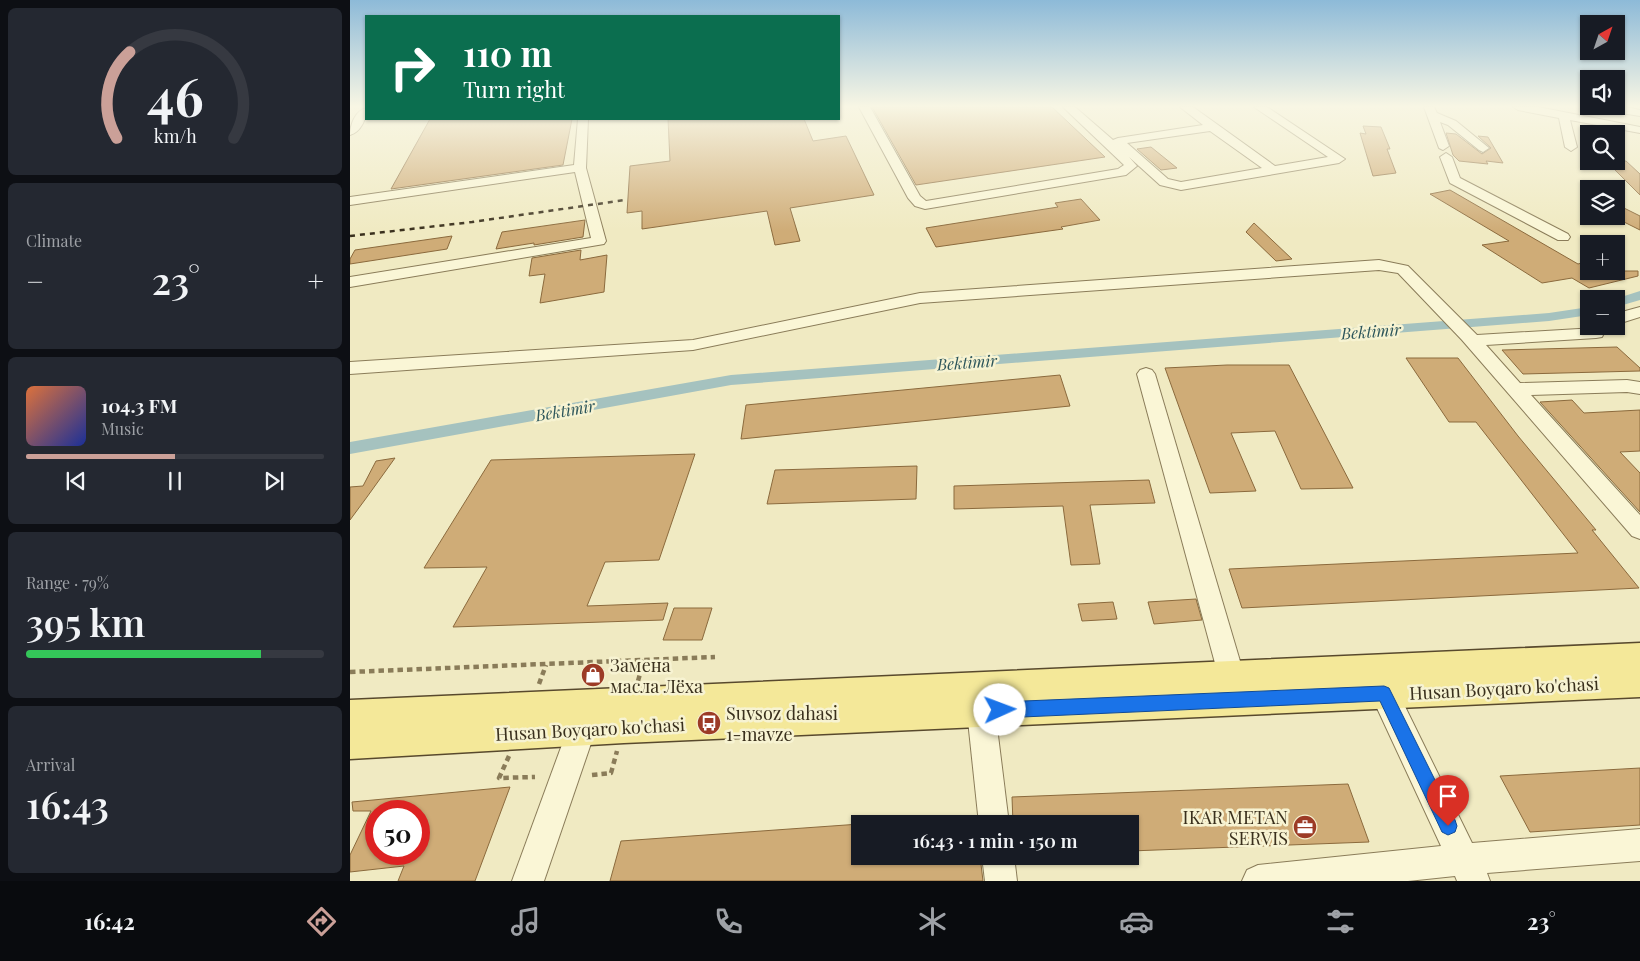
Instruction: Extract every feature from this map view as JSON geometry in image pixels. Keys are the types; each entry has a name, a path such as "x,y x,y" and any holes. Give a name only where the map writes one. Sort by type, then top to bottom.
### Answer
{"main road":[{"name":"Husan Boyqaro ko'chasi","path":"981,699 1232,678 1640,658"},
{"name":"Husan Boyqaro ko'chasi","path":"350,741 586,718 981,699 1384,693 1640,681"},
{"name":"Husan Boyqaro ko'chasi","path":"350,716 586,718"}],"street":[{"path":"350,282 599,241 580,168 581,148"},
{"path":"887,148 915,198 925,205 1122,172 1131,166 1114,148"},
{"path":"1127,148 1164,182 1181,186 1339,159 1322,148"},
{"path":"1241,148 1272,170"},
{"path":"1444,148 1454,180 1563,237"},
{"path":"350,201 580,168"},
{"path":"350,368 693,344 920,298 1379,265 1403,269 1470,339 1640,530"},
{"path":"1625,317 1640,312"},
{"path":"1470,339 1580,334"},
{"path":"1146,374 1232,678"},
{"path":"1514,389 1627,386 1640,388"},
{"path":"1384,693 1469,870"},
{"path":"981,699 993,815"},
{"path":"528,881 586,718"},
{"path":"1258,881 1469,870 1640,845"},
{"path":"999,865 1001,881"}],"path":[{"path":"350,672 715,657"},
{"path":"635,689 644,660"},
{"path":"537,686 546,665"},
{"path":"592,775 611,773 618,748"},
{"path":"509,755 499,778 535,777"}],"building":[{"path":"414,148 566,148 563,165 391,189"},
{"path":"669,148 852,148 874,195 790,208 800,241 775,245 767,211 642,229 642,211 627,213 630,166 670,161"},
{"path":"895,148 1096,148 1105,157 916,185"},
{"path":"1152,148 1177,168 1161,170 1137,149"},
{"path":"1365,148 1390,148 1387,149 1396,173 1373,176"},
{"path":"1451,148 1474,148 1482,154 1491,148 1494,148 1503,163 1486,161 1488,164 1459,161 1453,155"},
{"path":"1626,161 1640,174 1640,195 1615,170 1625,170"},
{"path":"1450,190 1580,263 1580,280 1622,280 1589,288 1572,278 1542,283 1482,245 1509,241 1430,194"},
{"path":"1081,199 1100,220 1061,227 1063,229 936,247 926,228 1058,207 1055,203"},
{"path":"1625,208 1640,216 1640,230 1625,222"},
{"path":"585,220 583,237 496,249 502,232"},
{"path":"1254,223 1292,259 1276,261 1246,232"},
{"path":"452,236 447,249 350,264 350,259 355,250"},
{"path":"581,250 580,260 607,255 604,292 540,303 545,274 529,276 532,258"},
{"path":"1625,271 1638,271 1638,276 1625,279"},
{"path":"1617,347 1640,368 1640,371 1523,374 1502,350"},
{"path":"1406,358 1458,358 1518,436 1596,530 1592,530 1639,588 1242,608 1229,569 1578,553 1476,422 1449,422"},
{"path":"1289,365 1353,488 1301,489 1275,431 1231,433 1256,491 1210,493 1165,368"},
{"path":"1060,375 1070,406 741,439 746,405"},
{"path":"1572,400 1584,413 1640,410 1640,451 1620,452 1640,473 1640,512 1540,402"},
{"path":"695,454 659,560 605,562 587,606 668,603 663,620 453,627 487,567 424,568 491,460"},
{"path":"395,458 350,520 350,487 363,486 376,461"},
{"path":"917,466 916,499 767,504 775,470"},
{"path":"1149,480 1155,503 1090,505 1100,564 1071,565 1063,506 954,509 954,486"},
{"path":"1196,599 1202,620 1154,624 1148,602"},
{"path":"1113,602 1117,619 1082,621 1078,604"},
{"path":"674,608 712,608 702,640 663,640"},
{"path":"1640,768 1640,825 1530,832 1500,776"},
{"path":"1348,784 1369,842 1139,851 1139,815 1013,815 1012,797"},
{"path":"510,787 475,881 398,881 404,866 350,872 350,855 365,824 365,865 430,865 430,800 373,800"},
{"path":"365,801 365,811 353,811 352,802"},
{"path":"851,825 851,865 981,865 983,881 610,881 621,841"}],"waterway":[{"name":"Bektimir","path":"1625,300 1640,295"},
{"name":"Bektimir","path":"350,448 731,380 1549,317 1580,312"}],"railway":[{"path":"350,236 472,222 625,200"}],"place":[{"name":"Замена масла Лёха","path":"593,675"},
{"name":"Suvsoz dahasi 1-mavze","path":"709,723"},
{"name":"IKAR METAN SERVIS","path":"1305,827"}],"route":[{"path":"1000,710 1384,693 1448,826"}]}
